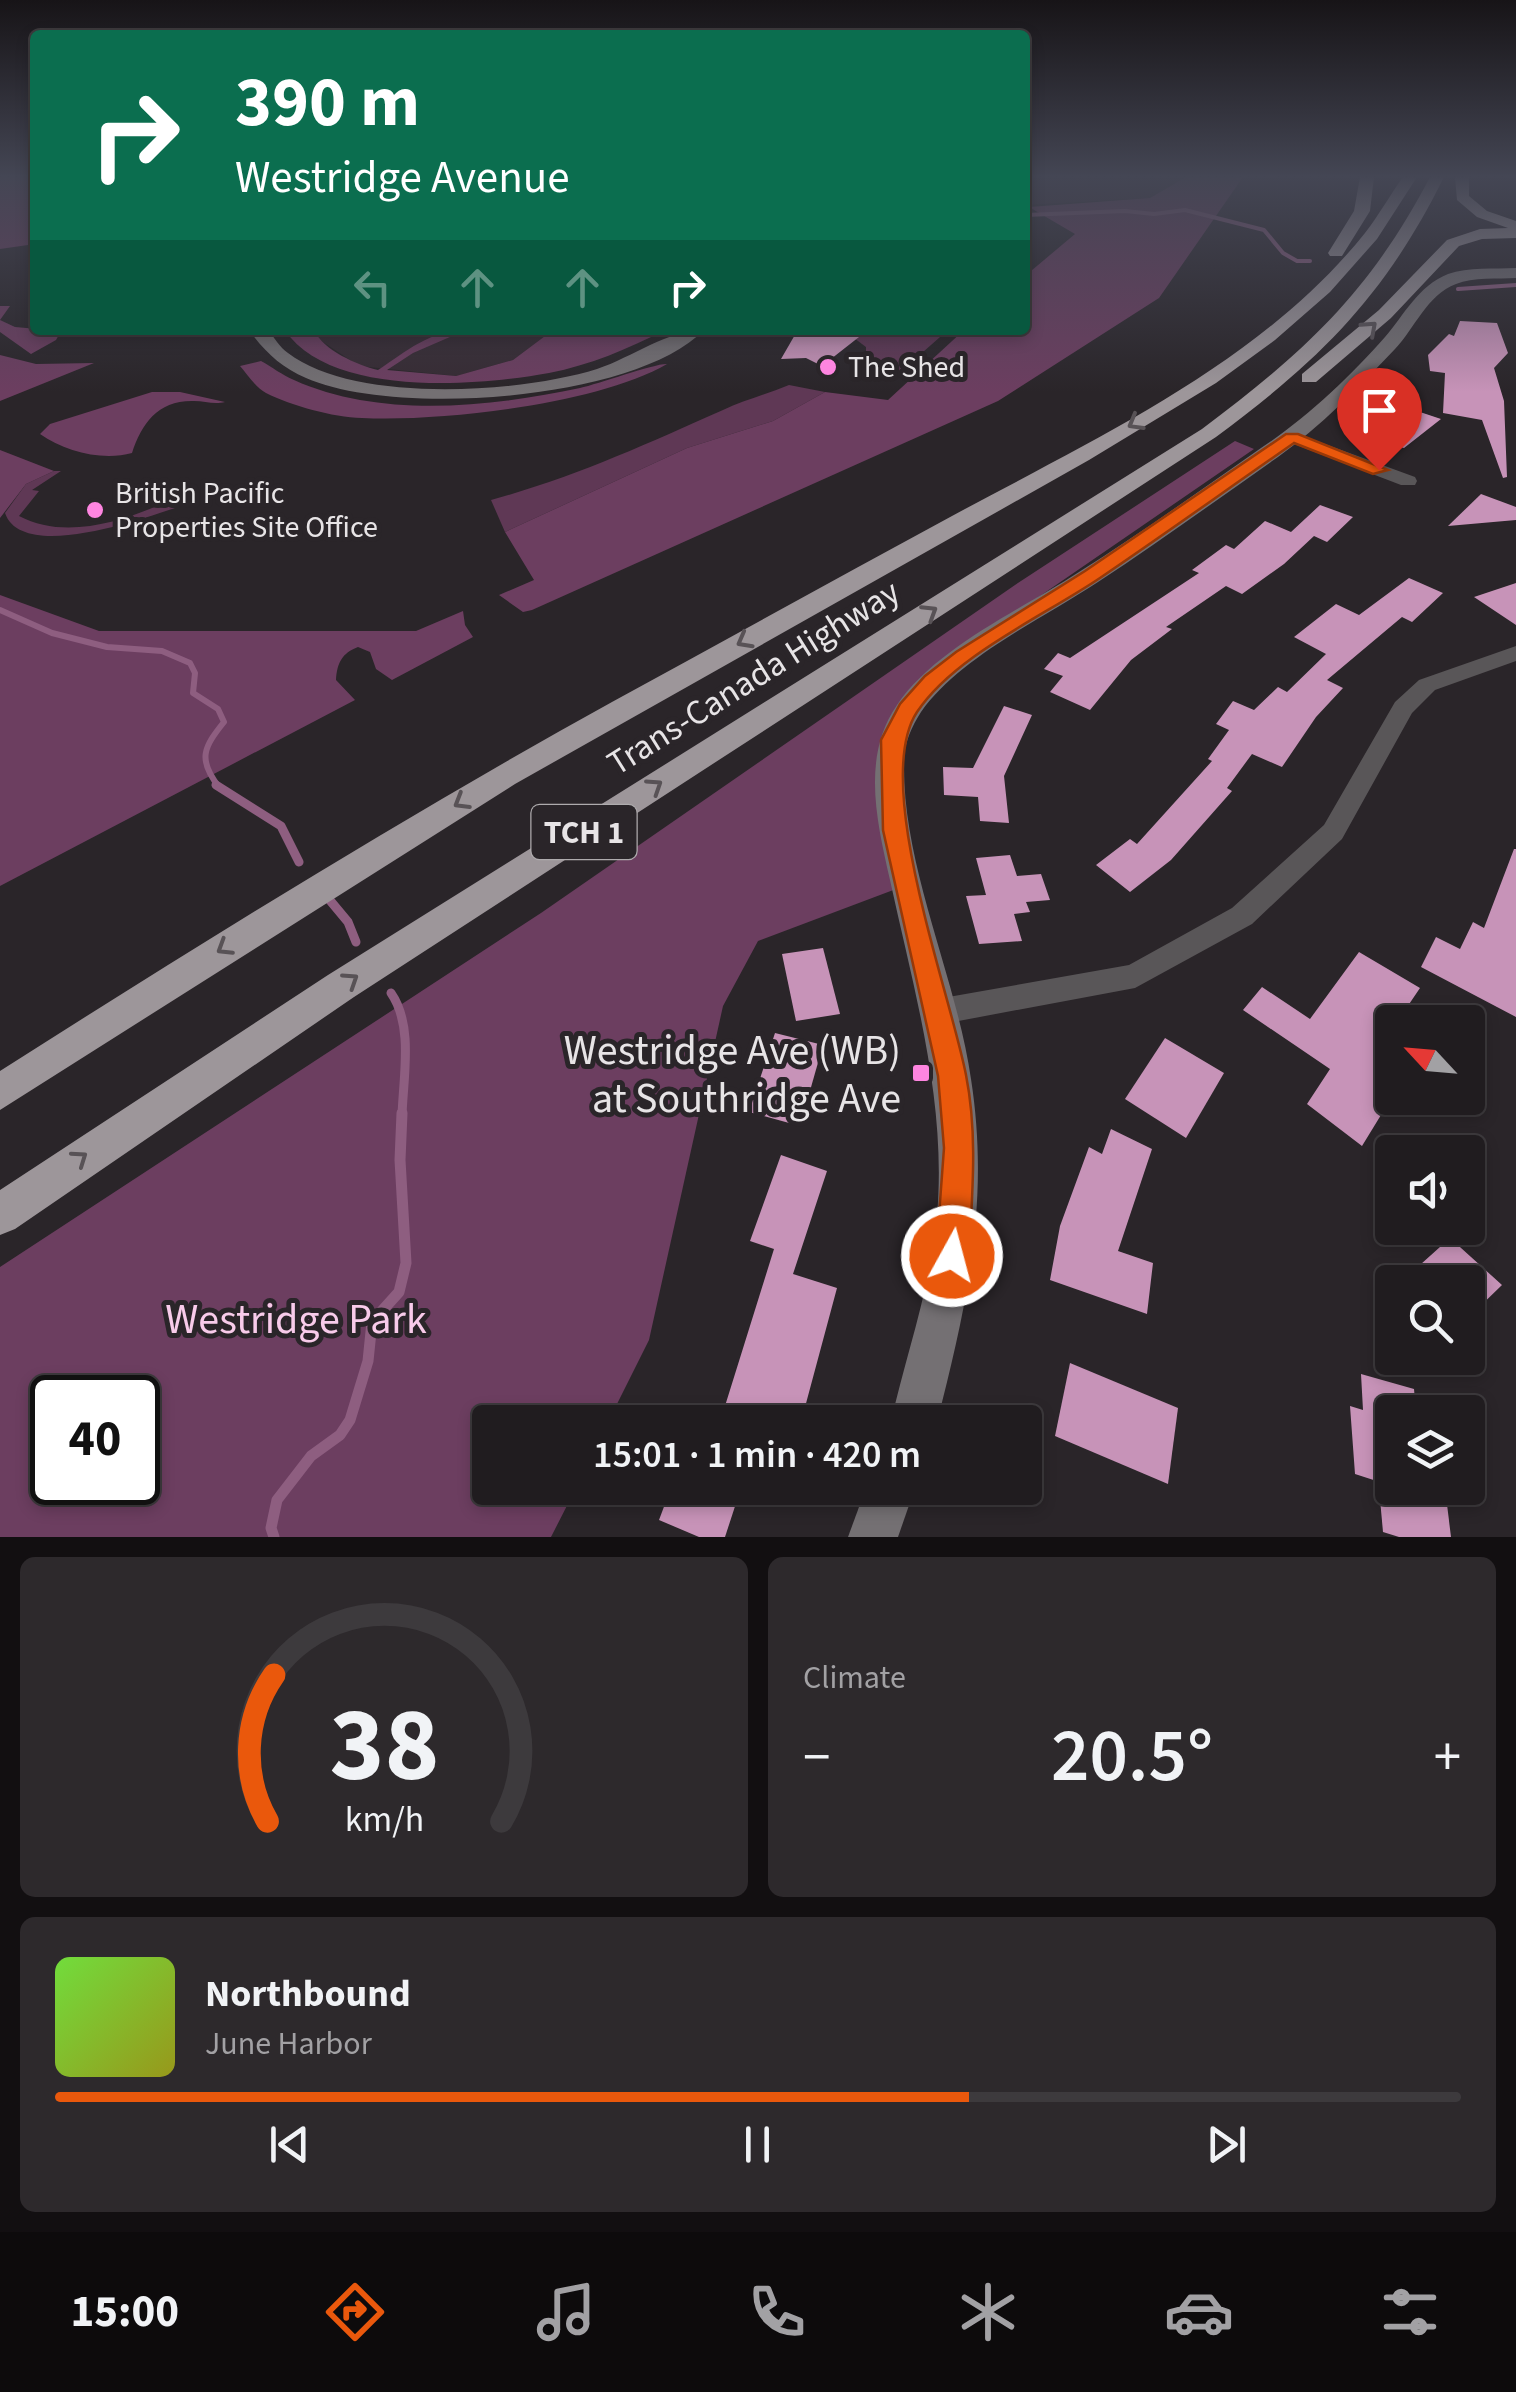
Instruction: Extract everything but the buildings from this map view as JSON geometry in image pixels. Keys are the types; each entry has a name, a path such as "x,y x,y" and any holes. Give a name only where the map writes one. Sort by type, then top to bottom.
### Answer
{"highway":[{"path":"1218,371 1339,249"},
{"name":"Trans-Canada Highway","path":"0,1092 279,913 472,796 1113,436 1218,371 1290,316 1360,249"},
{"name":"Trans-Canada Highway","path":"0,1214 356,976 1173,458 1281,378 1345,319 1400,249"},
{"path":"1173,458 1248,420 1328,364 1449,249"}],"street":[{"path":"918,1405 946,1296 958,1217 956,1112 895,830 889,762 892,740 908,709 954,663 1092,576 1292,437 1390,344 1426,296 1440,285 1456,277 1516,273"},
{"path":"262,335 273,351 324,376 374,389 466,394 527,389 588,377 637,360 685,335"},
{"path":"1292,437 1408,481"},
{"path":"937,1012 1135,976 1242,916 1333,832 1403,708 1427,684 1516,653"},
{"path":"873,1537 885,1505"}],"shaded area":[{"path":"316,335 546,335 513,360 456,376 359,366"},
{"path":"850,335 942,335 898,374 882,371 895,376 889,382 872,374 870,368 874,365 866,357 866,347"},
{"path":"789,385 825,392 773,421 687,448 505,532 491,500 580,471"},
{"path":"61,471 32,490 39,491 19,516 55,527 73,527 111,522 164,503 175,508 84,533 34,534 16,527 5,513 26,484"}],"green space":[{"path":"1057,249 1193,249 1159,298 998,401 532,610 523,612 499,595 534,580 505,532 687,448 773,421 825,392 888,400 959,335 1030,335 1030,272"},
{"path":"0,306 10,306 0,320"},
{"path":"0,320 30,328 30,335 59,335 31,354 0,332"},
{"path":"290,335 317,335 333,350 378,370 430,338 454,335 413,353 387,370 456,376 513,360 546,335 655,335 564,370 447,383 370,377 335,367 306,352"},
{"path":"0,355 36,364 94,363 0,401"},
{"path":"261,361 290,378 327,392 399,405 436,406 546,395 667,364 601,390 519,408 434,417 362,418 312,410 266,393 240,366"},
{"path":"152,392 180,392 225,402 181,402 161,409 141,432 132,453 121,455 84,453 40,434 50,424"},
{"name":"Westridge Park","path":"1235,441 1254,449 979,638 900,713 896,889 758,941 723,1006 649,1340 616,1405 472,1405 472,1505 567,1505 551,1537 0,1537 0,1267 541,913 1015,585"},
{"path":"0,450 54,471 26,484 0,518"},
{"path":"0,595 99,631 416,631 463,611 465,625 473,637 392,680 376,669 370,652 353,649 341,659 336,680 355,700 0,886"}],"waterway":[{"path":"1279,249 1297,261 1310,261"},
{"path":"1458,289 1516,285"},
{"path":"0,610 52,633 107,647 162,651 190,663 195,673 193,693 218,709 224,722 206,753 208,769 219,787"},
{"path":"219,787 281,826 299,862"},
{"path":"328,898 348,922 356,942"},
{"path":"391,993 405,1036 402,1116"},
{"path":"274,1537 271,1528 277,1500 311,1456 340,1435 350,1420 368,1361 372,1322 399,1292 406,1263 400,1160 402,1113"}],"place":[{"name":"The Shed","path":"828,367"},
{"name":"British Pacific Properties Site Office","path":"95,510"},
{"name":"Westridge Ave (WB) at Southridge Ave","path":"921,1073"}],"route":[{"path":"952,1256 958,1217 959,1148 952,1076 895,830 891,788 892,740 908,709 946,669 1092,576 1292,437 1379,470"}]}
